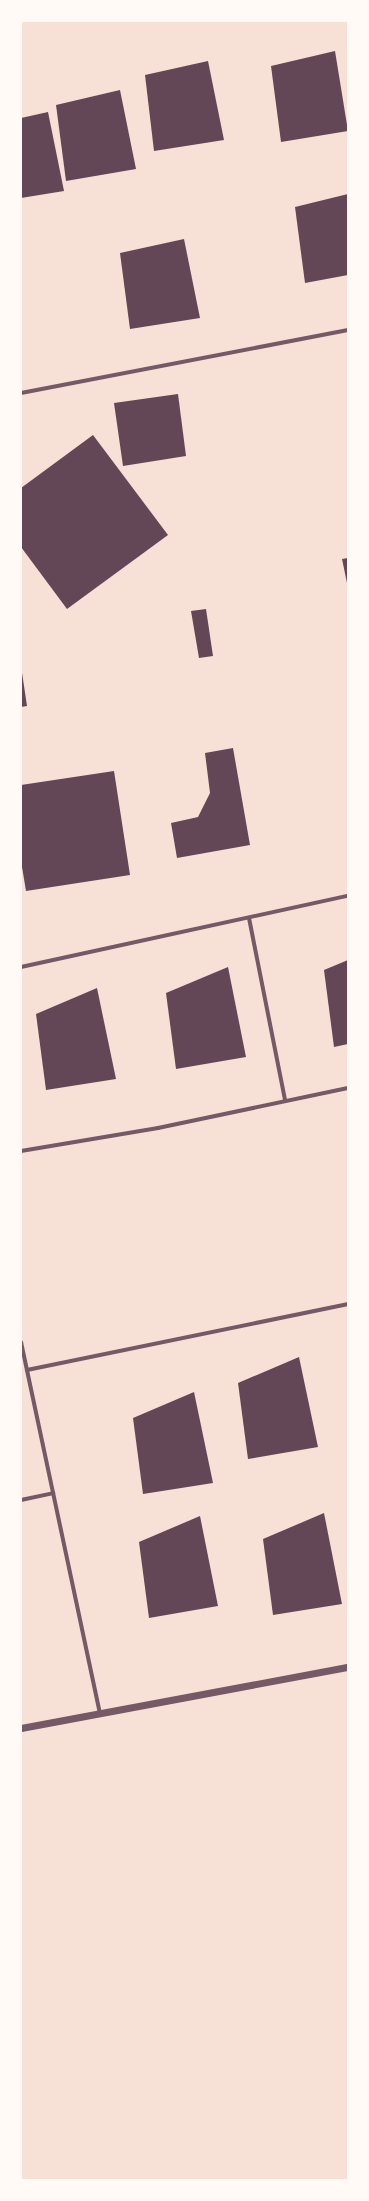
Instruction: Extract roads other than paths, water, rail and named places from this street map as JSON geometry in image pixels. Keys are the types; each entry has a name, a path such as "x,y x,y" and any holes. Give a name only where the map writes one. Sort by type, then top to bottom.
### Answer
{"street":[{"path":"21,393 348,330"},
{"path":"21,967 348,896"},
{"path":"249,918 285,1100"},
{"path":"21,1151 158,1128 285,1100 348,1088"},
{"path":"27,1370 348,1304"},
{"path":"21,1342 100,1713"},
{"path":"21,1500 53,1493"},
{"path":"21,1728 348,1667"}]}
